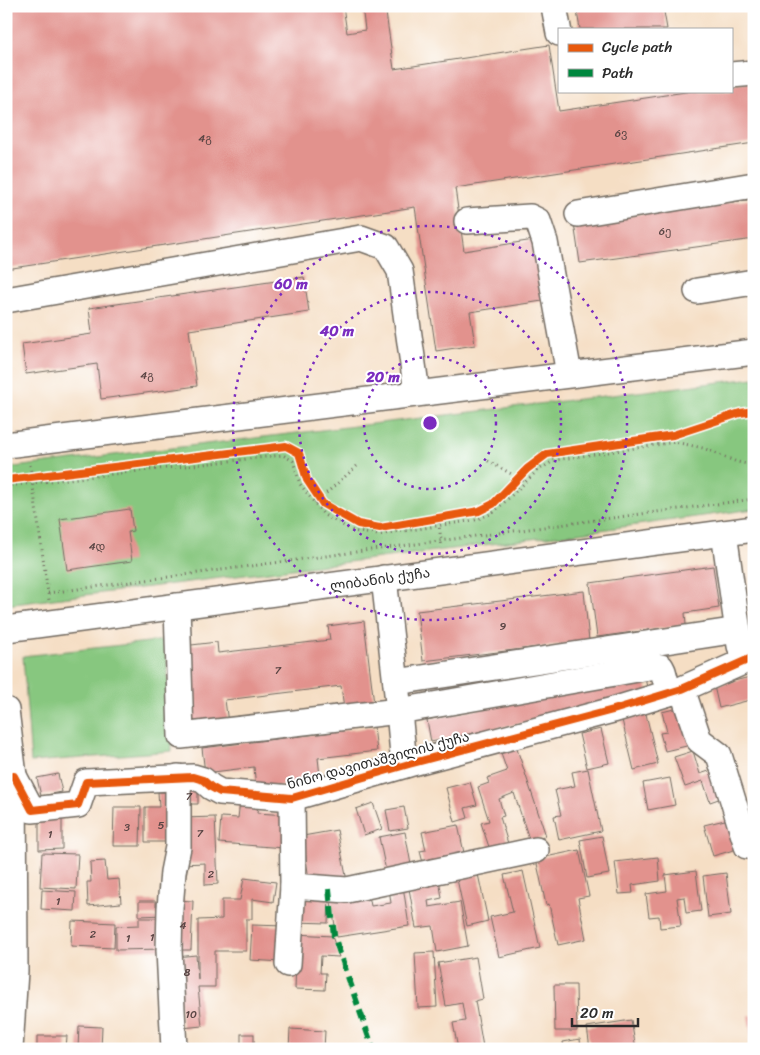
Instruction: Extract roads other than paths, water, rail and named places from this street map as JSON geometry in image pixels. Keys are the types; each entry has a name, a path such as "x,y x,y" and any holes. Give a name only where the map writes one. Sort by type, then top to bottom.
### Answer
{"street":[{"path":"554,6 558,28"},
{"path":"732,75 754,74"},
{"path":"578,214 754,185"},
{"path":"467,222 530,217 538,220 545,242 569,374"},
{"path":"6,300 361,238 386,247 400,271 416,393"},
{"path":"697,291 754,282"},
{"path":"16,444 754,352"},
{"name":"ლიბანის ქუჩა","path":"6,629 754,529"},
{"path":"724,532 738,630 748,659"},
{"path":"384,578 404,765"},
{"path":"177,606 181,736 399,711 655,666 661,667 699,740 719,755 747,846 754,847"},
{"path":"396,682 738,630"},
{"name":"ნინო დავითაშვილის ქუჩა","path":"10,777 32,810 78,805 86,782 178,777 193,777 203,780 211,788 220,792 292,798 404,765 613,710 675,691 748,659"},
{"path":"6,710 10,777 10,1049"},
{"path":"174,1049 169,950 173,872 178,848 178,777"},
{"path":"288,964 293,886 292,798"},
{"path":"293,886 347,890 536,850"}]}
